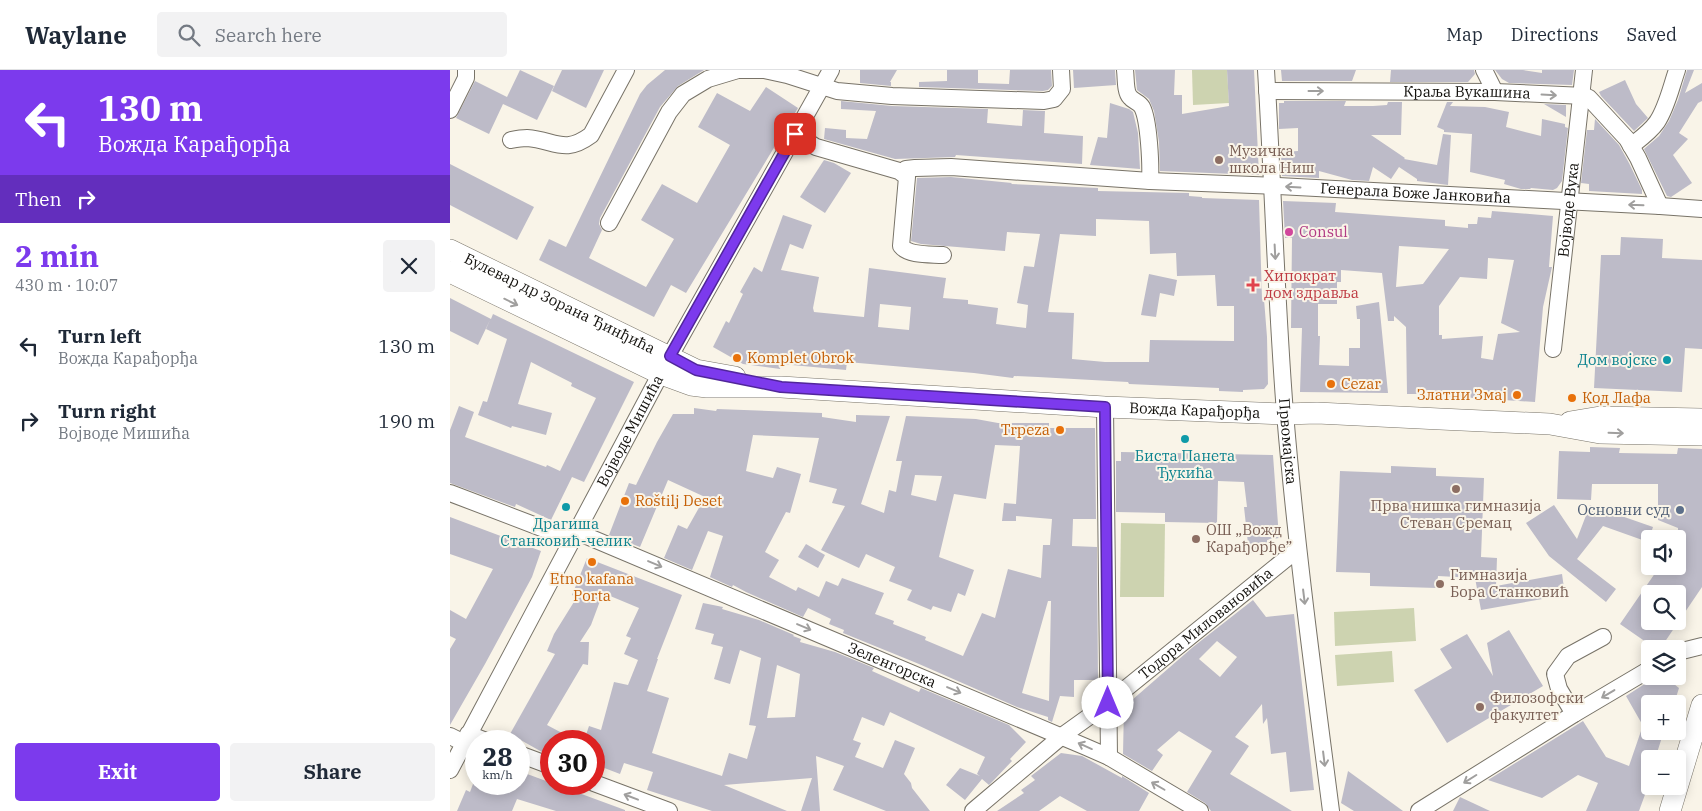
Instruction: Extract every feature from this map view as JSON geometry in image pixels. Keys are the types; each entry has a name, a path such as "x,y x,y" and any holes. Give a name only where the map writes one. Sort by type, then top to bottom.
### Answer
{"main road":[{"name":"Булевар др Зорана Ђинђића","path":"450,250 665,365"},
{"name":"Булевар др Зорана Ђинђића","path":"450,272 665,365"},
{"name":"Вожда Карађорђа","path":"665,365 781,387 1105,407 1550,424 1600,433 1702,435"},
{"name":"Вожда Карађорђа","path":"1550,424 1600,417 1702,419"},
{"path":"1670,811 1702,705"}],"street":[{"path":"450,110 466,78 466,70"},
{"path":"511,140 525,138 563,147 581,142 591,135 626,70"},
{"path":"609,223 669,112 684,94 708,79 738,70 764,70 787,75 837,91 892,96 1044,101 1054,99 1062,88 1060,70"},
{"name":"Војводе Мишића","path":"450,770 461,737 575,536 665,365 831,70"},
{"path":"1126,70 1127,92 1142,108 1145,121 1148,136 1150,181"},
{"name":"Првомајска","path":"1266,70 1285,414 1298,549 1330,811"},
{"path":"1484,70 1495,92"},
{"name":"Војводе Вука","path":"1553,349 1584,70"},
{"path":"1635,152 1663,112 1677,70"},
{"name":"Краља Вукашина","path":"1267,91 1495,92 1581,97"},
{"path":"1581,97 1589,98 1627,139 1660,206"},
{"path":"795,134 816,147 904,173 907,178 900,246 902,249 914,253 943,255"},
{"name":"Генерала Боже Јанковића","path":"904,173 906,169 951,167 1150,181 1660,206 1702,210"},
{"path":"1105,407 1108,757"},
{"name":"Зеленгорска","path":"450,493 575,536 1062,736 1108,757 1200,811"},
{"name":"Тодора Миловановића","path":"974,811 1062,736 1108,703 1298,549"},
{"path":"1574,714 1559,689 1555,674 1568,656 1603,637"},
{"path":"1686,650 1702,646"},
{"path":"1419,811 1641,674"},
{"path":"605,786 669,811"}],"green space":[{"path":"1192,70 1227,70 1229,103 1193,105"},
{"path":"1121,523 1165,524 1164,597 1120,597"},
{"path":"1414,608 1416,641 1335,646 1334,612"},
{"path":"1392,651 1394,682 1337,686 1335,655"}],"building":[{"path":"520,70 554,86 537,120 503,104 489,134 456,118 475,81 507,97"},
{"path":"562,70 604,70 586,108 552,91"},
{"path":"665,70 704,70 678,86 660,107 600,218 599,224 602,230 589,258 646,287 674,239 641,220 662,184 697,203 730,145 698,127 717,93 750,111 766,87 798,108 686,293 671,285 654,317 539,260 549,239 566,247 640,94 647,85"},
{"path":"860,70 897,70 890,82 891,86 860,83"},
{"path":"947,70 978,70 978,83 1009,84 1010,70 1051,70 1052,86 1048,90 1043,91 919,87 919,82 947,81"},
{"path":"1073,70 1115,70 1116,85 1074,88"},
{"path":"1135,70 1175,70 1174,95 1182,95 1182,114 1229,106 1227,70 1254,70 1259,175 1160,171 1159,142 1154,111 1149,99 1137,90"},
{"path":"1281,70 1356,70 1352,81 1282,81"},
{"path":"1391,70 1474,70 1475,74 1468,82 1390,82"},
{"path":"1495,70 1523,70 1542,73 1542,70 1574,70 1572,85 1509,83 1502,79"},
{"path":"1687,70 1694,70 1685,93 1702,83 1702,101 1698,103 1679,133 1688,139 1673,155 1692,183 1671,197 1667,196 1644,149 1659,136 1669,121"},
{"path":"1625,80 1636,104 1648,118 1634,131 1599,92"},
{"path":"841,101 892,106 988,109 987,123 1022,126 1023,110 1045,111 1044,133 1083,136 1082,164 956,155 955,157 895,159 824,139 825,128 846,130 846,138 867,139 876,111 841,109"},
{"path":"1284,101 1346,101 1344,106 1373,106 1387,105 1388,102 1402,102 1401,135 1371,135 1404,159 1437,165 1443,134 1451,135 1448,185 1417,181 1417,179 1399,167 1391,179 1373,167 1369,181 1352,180 1319,171 1319,178 1282,176 1281,152 1298,151 1298,128 1279,129 1279,103 1284,103"},
{"path":"1447,102 1453,102 1450,106 1485,107 1509,112 1506,127 1541,136 1542,119 1565,124 1565,127 1568,128 1562,181 1557,188 1553,190 1521,189 1504,184 1505,180 1470,172 1472,134 1444,132 1444,130 1437,127"},
{"path":"1110,103 1133,112 1138,133 1140,169 1090,165 1098,137 1107,138"},
{"path":"1544,104 1566,105 1566,117"},
{"path":"1595,119 1619,145 1642,190 1642,194 1589,191 1589,184 1581,183 1587,130 1594,130"},
{"path":"824,160 834,163 851,173 825,213 800,197"},
{"path":"450,164 534,207 517,240 450,205"},
{"path":"951,177 1011,184 1098,188 1098,191 1189,193 1189,196 1202,198 1259,200 1262,299 1264,299 1267,337 1268,384 1264,389 1243,390 1243,392 1219,391 1219,388 1129,384 1128,382 1014,376 1013,378 847,362 846,370 781,364 780,369 743,364 713,347 726,321 729,323 743,294 740,292 754,267 762,272 783,215 812,225 803,249 790,244 781,270 819,277 813,308 814,312 864,317 869,268 946,278 943,298 968,300 968,304 998,308 996,324 1026,328 1028,305 1017,303 1024,266 1034,267 1040,234 1007,232 1005,251 921,244 911,241 917,178","holes":["1096,219 1149,221 1150,254 1176,253 1177,276 1215,275 1217,306 1234,306 1234,341 1150,340 1149,362 1105,362 1072,359 1074,313 1048,312 1060,234 1096,236","880,304 911,307 909,330 878,327"]},
{"path":"1283,201 1336,203 1335,212 1445,220 1445,226 1468,228 1468,224 1477,224 1478,217 1491,218 1492,211 1553,216 1549,267 1552,267 1543,307 1535,402 1443,396 1443,393 1419,392 1419,394 1407,394 1406,327 1394,316 1394,321 1388,321 1382,273 1341,270 1341,282 1337,282 1337,304 1318,304 1319,365 1349,366 1349,348 1360,348 1360,319 1357,319 1356,306 1379,302 1388,393 1300,392 1302,328 1291,328 1292,238 1285,238","holes":["1399,246 1449,249 1423,284 1396,287","1488,258 1514,260 1501,323 1520,332 1498,334 1493,360 1481,358 1483,336 1442,339 1442,335 1439,335 1439,306 1460,277 1487,279"]},
{"path":"1621,237 1663,239 1662,258 1702,260 1702,349 1685,348 1682,392 1594,388 1601,255 1620,255"},
{"path":"1149,274 1177,280 1174,296 1160,293 1156,317 1141,315"},
{"path":"450,298 491,319 493,314 634,382 584,482 572,477 551,520 516,504 515,507 450,483 450,430 459,406 474,412 465,437 560,471 596,398 571,386 572,383 531,362 518,404 552,413 546,435 512,426 511,428 478,415 483,401 487,402 507,339 486,329 490,320 478,345 450,331"},
{"path":"694,408 716,411 717,409 822,413 822,417 856,422 856,415 890,416 861,504 884,513 889,490 896,492 902,461 896,461 906,416 976,419 998,423 1049,423 1049,428 1095,428 1096,519 1073,519 1072,546 1097,547 1098,680 1074,680 1074,697 1060,696 1052,722 1048,720 1048,717 1017,707 843,633 844,630 829,624 831,619 808,608 803,617 733,585 732,587 710,577 723,536 708,531 692,570 664,558 678,525 687,529 705,497 668,480 640,547 609,535 629,483 636,485 673,414 694,414","holes":["753,435 819,438 809,482 837,489 832,503 845,506 821,550 859,568 866,554 895,567 889,581 912,590 907,600 931,610 933,606 951,612 958,593 965,596 974,570 939,557 954,494 986,499 995,445 1020,446 1016,504 1004,503 1002,521 1016,521 1016,516 1052,519 1050,545 1043,545 1041,578 1008,569 995,618 982,613 963,656 925,640 926,637 893,624 894,621 875,614 884,593 842,578 838,586 826,581 819,597 798,587 796,591 769,577 779,560 765,552 786,512 790,513 801,474 777,467 773,478 746,471","915,475 942,476 936,501 911,495","1048,601 1051,601 1049,701 1022,693"]},
{"name":"Основни суд","path":"1590,447 1620,448 1619,453 1677,454 1678,448 1702,449 1702,587 1686,611 1686,585 1647,585 1654,575 1686,575 1686,530 1678,530 1678,528 1658,520 1658,484 1592,484 1591,500 1557,499 1559,451 1590,452"},
{"path":"1121,452 1273,455 1279,538 1267,540 1268,551 1249,553 1244,507 1247,507 1244,482 1218,481 1217,523 1165,522 1165,513 1116,512 1116,461 1121,461"},
{"path":"1391,466 1436,468 1436,476 1484,478 1481,557 1497,558 1496,586 1562,574 1565,595 1481,610 1475,578 1438,576 1437,588 1370,586 1370,573 1336,572 1340,471 1391,473"},
{"path":"1554,505 1577,539 1590,505 1653,527 1652,530 1641,530 1641,540 1603,526 1577,559 1616,589 1606,602 1549,556 1526,523"},
{"path":"450,517 541,551 532,577 450,725 450,649 456,639 450,636 450,610 466,619 493,569 450,554"},
{"path":"806,544 825,555 818,568 798,557"},
{"path":"587,558 682,595 657,659 647,691 669,698 652,753 722,776 729,753 747,759 756,726 749,725 761,658 740,650 730,684 714,679 723,647 711,644 714,634 695,629 703,603 723,607 722,609 759,620 794,635 801,639 800,642 835,652 874,668 872,671 919,692 921,688 1009,725 1026,742 1010,759 1012,761 989,785 982,779 965,800 946,785 960,768 980,776 977,774 985,757 890,712 884,726 862,717 853,740 861,743 855,757 883,768 895,740 915,748 904,774 911,783 912,788 930,811 886,811 833,790 844,766 816,756 820,811 801,811 812,778 724,785 787,811 712,811 647,790 653,772 624,763 620,774 605,768 605,730 601,730 614,682 628,685 638,660 624,654 631,638 626,636 639,608 603,593 591,625 580,642 589,642 588,665 583,664 547,725 556,730 540,730 540,751 530,745 530,730 512,730 555,654 547,651 554,634 577,597 572,595","holes":["777,665 800,674 795,717 767,718"]},
{"name":"Основни суд","path":"1641,594 1641,630 1673,630 1666,640 1643,640 1620,624"},
{"path":"1253,600 1266,617 1294,614 1314,790 1290,792 1286,752 1271,754 1267,718 1263,724 1262,704 1235,737 1249,746 1230,774 1292,811 1211,811 1205,803 1187,792 1212,751 1179,731 1157,750 1163,755 1152,771 1123,754 1124,707 1193,647","holes":["1217,641 1237,657 1220,677 1199,659"]},
{"path":"1509,630 1543,686 1447,743 1414,690 1452,668 1440,649 1467,634 1493,676 1487,643"},
{"path":"1643,685 1675,685 1679,688 1677,695 1641,695 1641,722 1626,696"},
{"path":"1583,721 1606,757 1629,766 1641,731 1641,740 1661,740 1658,750 1641,750 1641,795 1645,795 1639,811 1586,811 1598,783 1578,775 1542,798 1488,780"},
{"path":"589,726 601,730 588,730"},
{"path":"1061,753 1082,756 1122,778 1122,776 1149,793 1139,811 1087,811 1060,796 1039,811 997,811 1024,793 1021,790 1035,780 1031,776"},
{"path":"1348,771 1403,811 1354,811 1341,803"},
{"path":"530,775 540,779 540,795 584,795 625,810 556,811 517,799 512,811 457,811 465,792 465,795 530,795"},
{"path":"1460,797 1490,811 1453,811"}],"place":[{"name":"Музичка школа Ниш","path":"1219,160"},
{"name":"Consul","path":"1289,232"},
{"name":"Хипократ дом здравља","path":"1253,285"},
{"name":"Komplet Obrok","path":"737,358"},
{"name":"Дом војске","path":"1667,360"},
{"name":"Cezar","path":"1331,384"},
{"name":"Златни Змај","path":"1517,395"},
{"name":"Код Лафа","path":"1572,398"},
{"name":"Trpeza","path":"1060,430"},
{"name":"Биста Панета Ђукића","path":"1185,439"},
{"name":"Прва нишка гимназија Стеван Сремац","path":"1456,489"},
{"name":"Roštilj Deset","path":"625,501"},
{"name":"Драгиша Станковић-челик","path":"566,507"},
{"name":"Основни суд","path":"1680,510"},
{"name":"ОШ „Вожд Карађорђе”","path":"1196,539"},
{"name":"Etno kafana Porta","path":"592,562"},
{"name":"Гимназија Бора Станковић","path":"1440,584"},
{"name":"Филозофски факултет","path":"1480,707"}],"route":[{"path":"795,134 670,356 696,370 781,387 1105,407 1108,703"}]}
